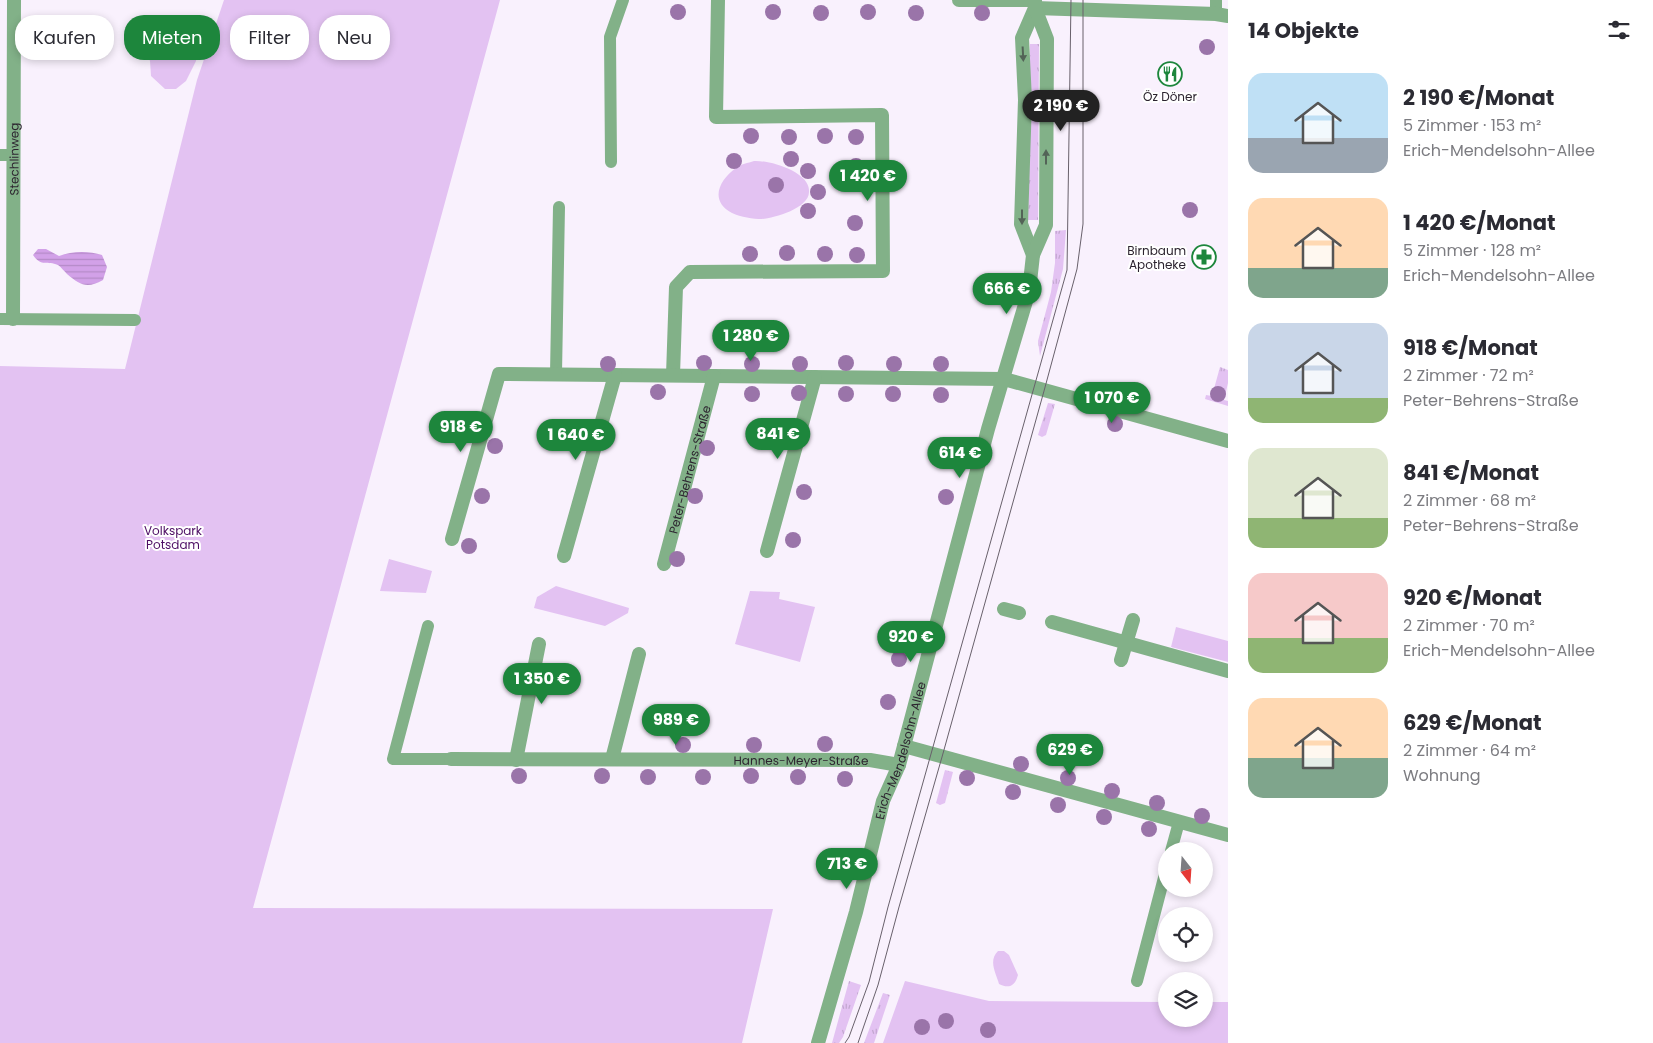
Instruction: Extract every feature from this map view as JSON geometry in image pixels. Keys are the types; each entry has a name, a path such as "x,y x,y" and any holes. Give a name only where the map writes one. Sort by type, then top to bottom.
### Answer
{"street":[{"name":"Stechlinweg","path":"6,319 6,155 14,0"},
{"path":"673,375 676,287 690,272 883,270 882,115 716,117 718,0"},
{"path":"959,0 1220,10"},
{"name":"Erich-Mendelsohn-Allee","path":"1033,255 1022,224 1025,100 1022,38 1035,3"},
{"name":"Erich-Mendelsohn-Allee","path":"818,1043 856,912 883,801 899,765 988,429 1029,291 1033,255 1046,224 1047,39 1035,3"},
{"path":"452,539 499,374 1004,379 1228,441"},
{"path":"564,556 616,375"},
{"name":"Peter-Behrens-Straße","path":"664,564 714,376"},
{"path":"767,551 816,377"},
{"path":"1004,609 1019,613"},
{"path":"1122,660 1133,620"},
{"path":"1052,622 1228,671"},
{"path":"516,760 539,644"},
{"path":"612,759 639,654"},
{"path":"904,746 1228,835"},
{"name":"Hannes-Meyer-Straße","path":"451,759 870,760 899,765"}],"lane":[{"path":"610,162 610,37 623,0"},
{"path":"556,374 559,207"},
{"path":"6,319 135,320"},
{"name":"Hannes-Meyer-Straße","path":"428,626 393,759 451,759"},
{"path":"1173,842 1179,822"},
{"path":"1137,981 1159,898"}],"green space":[{"name":"Volkspark Potsdam","path":"224,0 500,0 253,908 773,909 742,1043 0,1043 0,366 125,369 197,80 204,60 220,60 219,15"},
{"path":"1030,44 1039,44 1038,220 1028,220"},
{"path":"196,60 186,81 176,89 165,89 151,76 150,61"},
{"path":"754,161 779,165 796,173 808,185 808,198 798,207 775,217 751,218 732,213 721,203 719,191 721,184 736,168"},
{"path":"1066,230 1063,269 1040,356 1038,341 1051,292 1055,263 1055,231"},
{"path":"1220,367 1228,370 1228,383 1224,400 1228,401 1228,406 1205,399 1206,395 1212,396"},
{"path":"1048,403 1055,404 1046,435 1042,437 1038,435"},
{"path":"389,559 432,571 426,593 380,591"},
{"path":"556,586 629,608 628,613 605,626 534,608 537,597"},
{"path":"750,591 780,592 779,599 815,607 800,662 735,644"},
{"path":"1176,627 1228,641 1228,662 1171,647"},
{"path":"945,770 953,772 945,803 940,805 936,803"},
{"path":"998,951 1004,951 1009,955 1018,975 1011,986 999,984 993,963"},
{"path":"849,981 861,985 843,1037 839,1043 832,1043"},
{"path":"905,981 989,1001 1158,1002 1158,1027 1213,1027 1213,1002 1228,1002 1228,1043 883,1043"},
{"path":"883,993 890,995 874,1043 864,1043"}],"shaded area":[{"path":"38,249 46,249 59,256 80,252 102,255 107,267 103,280 88,285 80,283 58,265 42,263 36,259 33,255"}],"tram line":[{"path":"845,1043 849,1037 869,982 888,907 1067,270 1071,0"},
{"path":"858,1043 878,985 1077,269 1083,224 1083,0"}],"place":[{"name":"Öz Döner","path":"1170,74"},
{"name":"Birnbaum Apotheke","path":"1204,257"}]}
